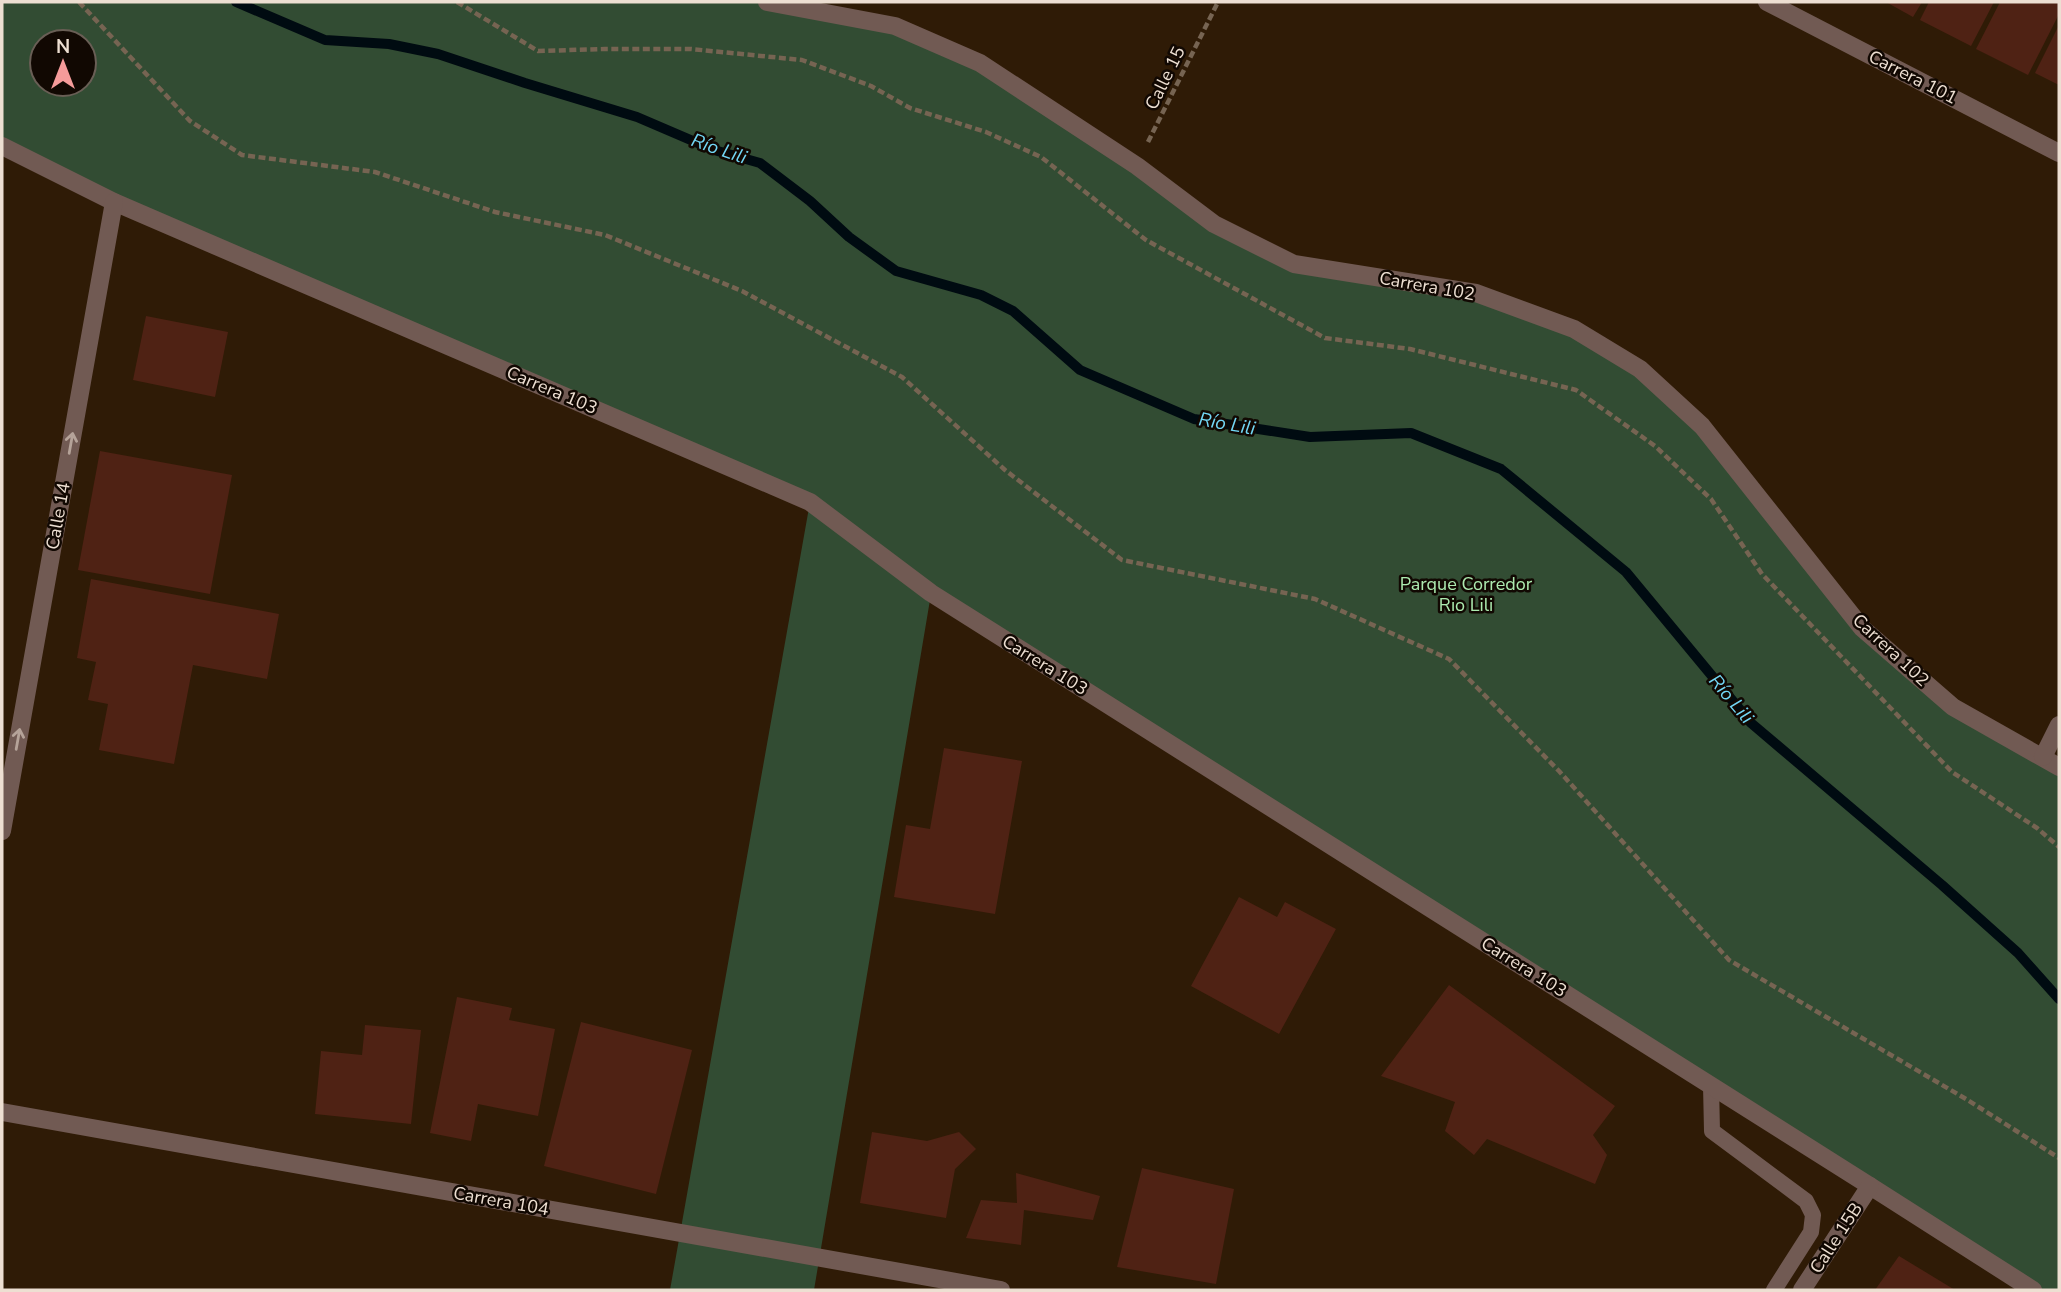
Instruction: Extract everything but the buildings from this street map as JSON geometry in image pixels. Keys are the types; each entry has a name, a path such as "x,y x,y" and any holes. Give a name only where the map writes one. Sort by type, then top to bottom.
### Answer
{"street":[{"name":"Carrera 102","path":"767,2 895,26 980,63 1137,166 1214,224 1294,264 1476,293 1574,329 1640,369 1702,426 1862,628 1953,707 2059,767"},
{"name":"Carrera 101","path":"1767,2 2059,153"},
{"name":"Carrera 103","path":"2,146 114,202 810,502 931,593 2033,1290"},
{"name":"Calle 14","path":"2,831 114,202"},
{"path":"2043,757 2059,725"},
{"name":"Carrera 104","path":"2,1112 1000,1290"},
{"name":"Calle 15B","path":"1802,1290 1870,1186"}],"lane":[{"path":"1711,1085 1712,1131 1806,1201 1814,1215 1811,1232 1774,1290"}],"path":[{"path":"79,2 190,121 242,155 375,172 495,212 605,235 742,291 902,377 1005,470 1122,560 1315,599 1449,659 1559,771 1729,960 1966,1099 2059,1158"},
{"path":"457,2 538,51 691,49 802,60 871,86 910,108 986,132 1041,157 1146,240 1325,338 1410,349 1576,390 1655,446 1711,499 1762,573 1952,772 2037,828 2059,847"},
{"name":"Calle 15","path":"1137,166 1218,2"}],"green space":[{"name":"Parque Corredor Rio Lili","path":"2,2 767,2 895,26 980,63 1137,166 1294,264 1476,293 1574,329 1702,426 1862,628 1953,707 2059,767 2059,1290 2033,1290 931,594 814,1290 670,1290 810,502 2,146"}],"waterway":[{"name":"Río Lili","path":"236,2 325,40 389,44 438,54 637,117 714,150 760,163 810,201 849,237 896,271 981,295 1013,311 1080,370 1194,419 1310,437 1411,433 1501,469 1626,572 1751,723 2018,953 2059,999"}]}
